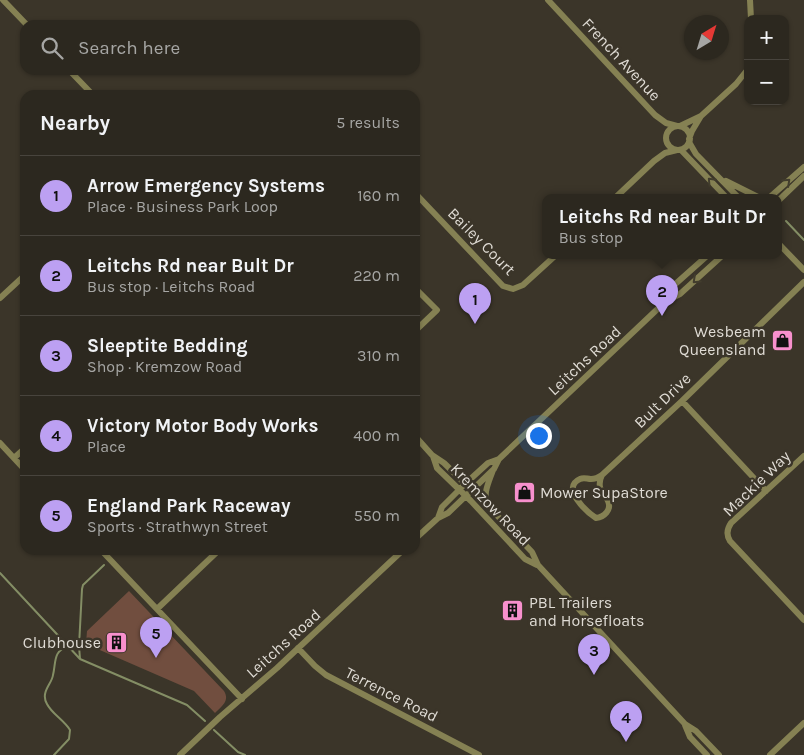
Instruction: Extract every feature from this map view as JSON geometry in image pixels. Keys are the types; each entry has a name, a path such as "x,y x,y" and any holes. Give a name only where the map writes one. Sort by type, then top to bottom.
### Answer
{"street":[{"path":"3,0 22,20"},
{"name":"French Avenue","path":"548,0 655,115 666,123 678,126"},
{"path":"750,0 751,15"},
{"path":"654,160 684,148 701,116 736,84 744,74"},
{"path":"74,75 88,90"},
{"name":"French Avenue","path":"655,115 666,137"},
{"path":"619,194 662,150 670,129 701,116"},
{"path":"678,126 687,131 689,141 696,154 735,194"},
{"path":"666,137 666,142 670,148 679,150 723,194"},
{"path":"773,194 804,167"},
{"path":"782,197 804,176"},
{"path":"720,178 752,194"},
{"name":"Bailey Court","path":"420,198 503,286 513,288 523,285 552,259"},
{"path":"782,247 804,270"},
{"name":"Leitchs Road","path":"666,301 672,287 703,259"},
{"name":"Leitchs Road","path":"420,534 438,518 448,513 466,496 494,469 499,460 666,301 680,294 719,259"},
{"path":"0,298 20,280"},
{"name":"Bult Drive","path":"602,475 682,401 804,282"},
{"path":"420,293 437,310 420,326"},
{"path":"682,401 766,491"},
{"name":"Kremzow Road","path":"420,442 432,455 444,463 466,484 532,552 538,565 685,724 696,731 719,755"},
{"path":"0,444 20,465"},
{"path":"14,458 20,453"},
{"name":"Kremzow Road","path":"432,455 437,468 525,558 538,565"},
{"name":"Mackie Way","path":"804,456 730,525 727,535 730,541 804,620"},
{"name":"Leitchs Road","path":"438,518 442,507 459,490 488,464 499,460"},
{"path":"489,507 486,500 486,490 494,469"},
{"path":"602,475 599,481 600,488 608,499 609,505 607,512 602,517 596,518 590,515 574,496 572,490 577,480 596,478 602,475"},
{"path":"106,555 242,699"},
{"path":"157,609 213,555"},
{"name":"Leitchs Road","path":"180,755 398,555"},
{"name":"Terrence Road","path":"298,648 326,675 479,755"},
{"name":"Kremzow Road","path":"685,724 690,737 708,755"},
{"path":"770,755 804,724"}],"shaded area":[{"path":"129,591 224,691 226,701 215,713 194,691 86,644 87,631"}],"waterway":[{"path":"786,221 804,240"},
{"path":"80,659 79,646 83,585 104,565"},
{"path":"0,573 80,659 187,705 205,721"},
{"path":"54,755 69,739 70,730 49,708 45,696 52,678 57,654 68,647"},
{"path":"214,730 238,752 245,755"}],"place":[{"name":"Leitchs Rd near Bult Dr","path":"662,316"},
{"name":"Arrow Emergency Systems","path":"475,324"},
{"name":"Wesbeam Queensland","path":"782,340"},
{"name":"Mower SupaStore","path":"524,492"},
{"name":"PBL Trailers and Horsefloats","path":"513,611"},
{"name":"Clubhouse","path":"117,642"},
{"name":"England Park Raceway","path":"156,658"},
{"name":"Sleeptite Bedding","path":"594,675"},
{"name":"Victory Motor Body Works","path":"626,742"}]}
